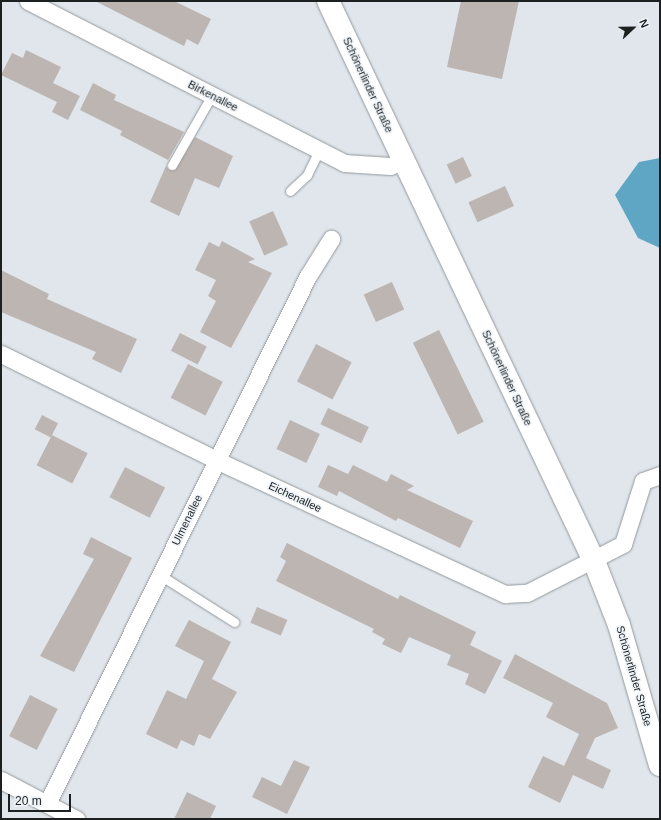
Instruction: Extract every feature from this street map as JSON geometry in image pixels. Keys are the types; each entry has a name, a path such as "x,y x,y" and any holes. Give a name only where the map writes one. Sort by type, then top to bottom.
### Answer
{"street":[{"name":"Birkenallee","path":"28,1 344,163 390,166 404,161"},
{"name":"Schönerlinder Straße","path":"328,1 594,561 619,624 660,765"},
{"name":"Ulmenallee","path":"47,804 308,276 331,239"},
{"name":"Eichenallee","path":"1,354 216,460 505,594 527,593 594,561 623,544 643,481 660,475"},
{"path":"1,780 76,819"}],"lane":[{"path":"172,165 212,95"},
{"path":"290,191 307,175 318,150"},
{"path":"160,575 234,622"}],"water":[{"path":"660,158 660,248 638,238 615,195 639,162"}],"building":[{"path":"95,1 174,1 211,19 198,45 187,39 184,46"},
{"path":"461,1 519,1 502,79 447,67"},
{"path":"26,50 61,67 53,83 80,96 68,120 52,112 57,102 1,75 12,53 23,58"},
{"path":"93,83 116,95 114,100 184,132 168,160 120,135 122,131 80,110"},
{"path":"195,137 233,156 219,188 195,178 179,216 150,202 166,166 169,170 175,170"},
{"path":"463,157 472,176 456,184 447,165"},
{"path":"505,186 514,206 477,222 468,202"},
{"path":"273,211 288,245 264,255 249,222"},
{"path":"222,241 255,259 248,262 272,273 231,348 200,332 216,301 208,296 216,280 195,270 209,242 219,247"},
{"path":"1,270 49,294 47,299 137,339 121,373 92,359 96,352 1,312"},
{"path":"392,282 404,309 376,322 364,295"},
{"path":"439,330 484,422 458,434 413,343"},
{"path":"180,333 207,347 198,364 171,351"},
{"path":"316,344 352,362 333,400 297,381"},
{"path":"188,364 223,382 205,416 171,398"},
{"path":"328,408 369,427 361,443 320,424"},
{"path":"42,415 58,423 51,437 35,429"},
{"path":"290,420 320,434 306,463 276,449"},
{"path":"52,435 88,453 72,483 37,465"},
{"path":"328,465 348,474 353,465 387,482 391,474 414,486 407,490 473,521 460,548 398,518 396,521 339,491 337,496 318,487"},
{"path":"125,467 165,487 150,518 110,497"},
{"path":"91,537 132,558 74,672 40,656 94,559 83,554"},
{"path":"287,543 398,599 400,595 476,632 470,645 502,661 485,694 465,684 469,674 447,665 451,655 409,637 401,653 382,644 385,639 372,632 374,629 276,581 286,561 280,557"},
{"path":"257,607 287,620 281,636 250,623"},
{"path":"189,620 231,642 212,679 237,692 210,739 199,734 194,746 181,740 177,749 146,734 167,690 186,699 204,661 175,646"},
{"path":"515,654 607,703 618,728 595,738 586,758 611,770 603,789 573,775 560,803 528,787 543,756 564,766 579,734 546,717 553,703 503,678"},
{"path":"30,695 58,709 37,750 9,736"},
{"path":"294,760 310,767 287,814 252,797 262,777 281,786"},
{"path":"187,792 216,806 210,819 174,819"}]}
